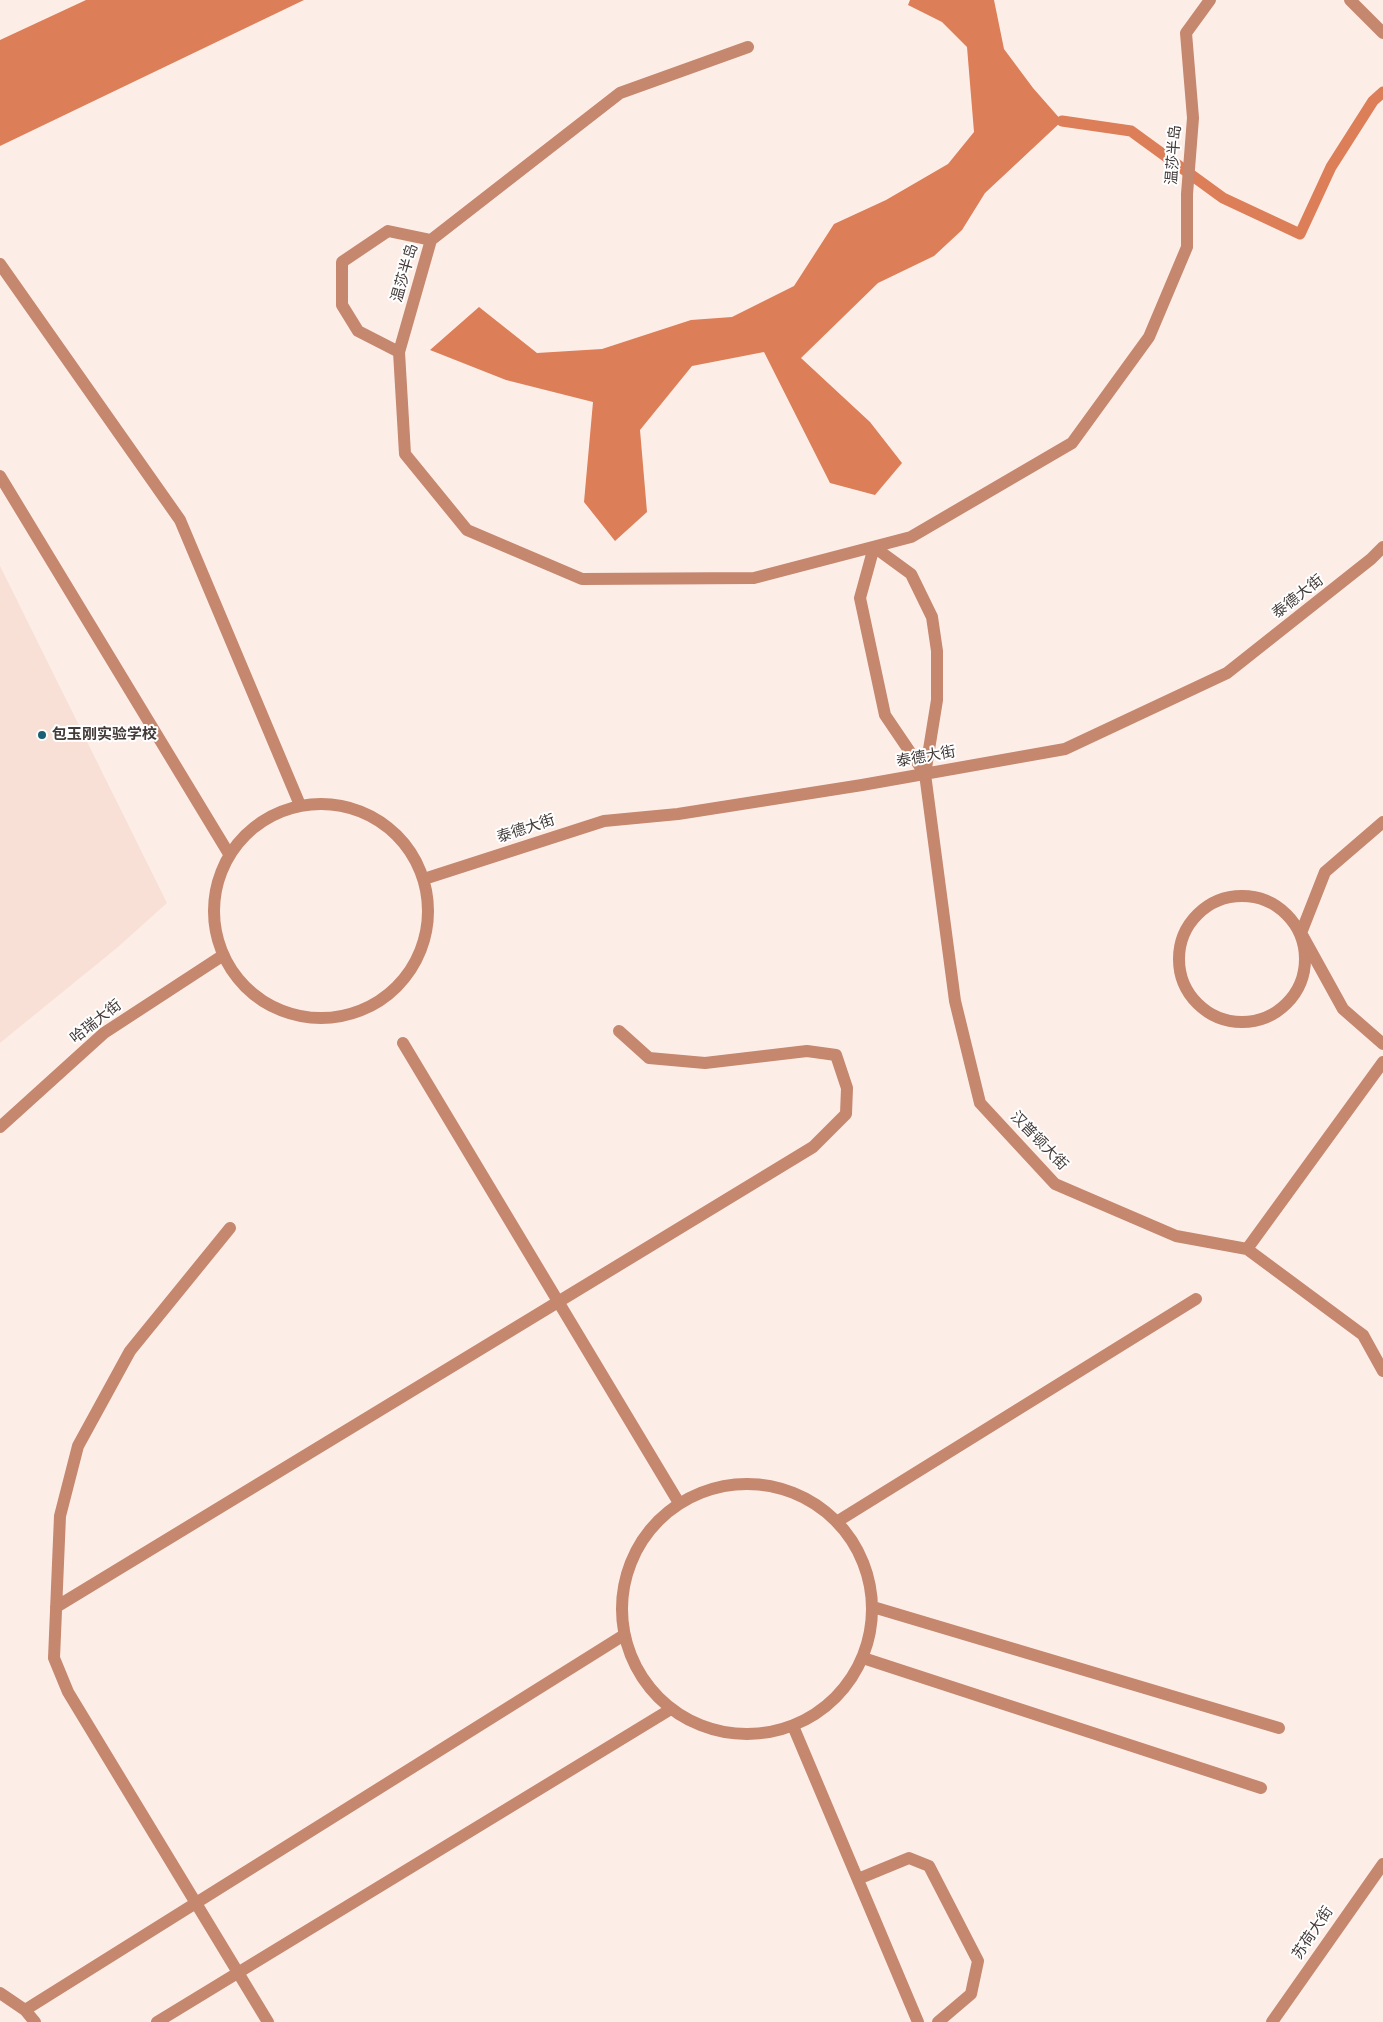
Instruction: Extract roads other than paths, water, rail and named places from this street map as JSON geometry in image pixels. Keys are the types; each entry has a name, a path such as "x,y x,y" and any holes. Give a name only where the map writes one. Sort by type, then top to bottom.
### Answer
{"street":[{"name":"温莎半岛","path":"399,352 358,331 342,305 342,262 388,231 431,240 399,352 405,454 467,530 582,579 754,578 911,537 1072,443 1149,338 1187,248 1187,194 1193,118 1186,33 1210,0"},
{"path":"1350,0 1383,33"},
{"path":"431,240 620,93 748,47"},
{"path":"0,264 180,520 300,805"},
{"path":"0,476 230,854"},
{"path":"874,547 912,574 932,617 937,650 937,700 925,774 885,715 860,598 874,547"},
{"name":"泰德大街","path":"424,879 604,821 678,814 1065,749 1227,673 1371,560 1383,547"},
{"name":"汉普顿大街","path":"925,774 955,1002 980,1103 1055,1184 1176,1236 1247,1249 1363,1335 1383,1371"},
{"path":"300,805 350,807 379,820 403,840 424,879 429,911 428,927 414,965 397,987 375,1004 333,1018 296,1016 267,1005 245,988 222,956 213,915 216,885 230,854 248,831 273,814 300,805"},
{"path":"1383,822 1325,872 1301,933 1306,954 1304,976 1294,996 1279,1011 1259,1021 1237,1022 1216,1017 1198,1005 1185,987 1179,967 1180,948 1187,929 1199,913 1216,902 1235,896 1255,897 1274,904 1290,916 1301,933 1343,1009 1383,1044"},
{"name":"哈瑞大街","path":"0,1127 104,1033 222,956"},
{"path":"56,1607 813,1147 846,1114 847,1088 836,1055 807,1051 706,1063 649,1058 619,1031"},
{"path":"403,1043 679,1503"},
{"path":"1247,1249 1383,1062"},
{"path":"230,1228 130,1351 78,1446 60,1516 54,1658 68,1692 268,2022"},
{"path":"838,1521 1196,1299"},
{"path":"762,1484 803,1496 838,1521 857,1546 869,1576 873,1607 871,1633 862,1658 846,1687 822,1710 793,1726 762,1734 730,1733 699,1725 671,1709 650,1688 634,1664 624,1635 621,1598 631,1561 650,1528 679,1503 719,1486 762,1484"},
{"path":"873,1607 1279,1728"},
{"path":"25,2010 624,1635"},
{"path":"862,1658 1261,1788"},
{"path":"157,2022 671,1709"},
{"path":"793,1726 918,2022"},
{"path":"858,1879 909,1858 929,1866 978,1961 970,1994 938,2022"},
{"name":"苏荷大街","path":"1272,2022 1383,1864"},
{"path":"0,1993 25,2010 35,2022"}],"waterway":[{"path":"1062,121 1131,131 1223,198 1300,234 1331,167 1373,101 1383,92"}],"place":[{"name":"包玉刚实验学校","path":"42,735"}]}
